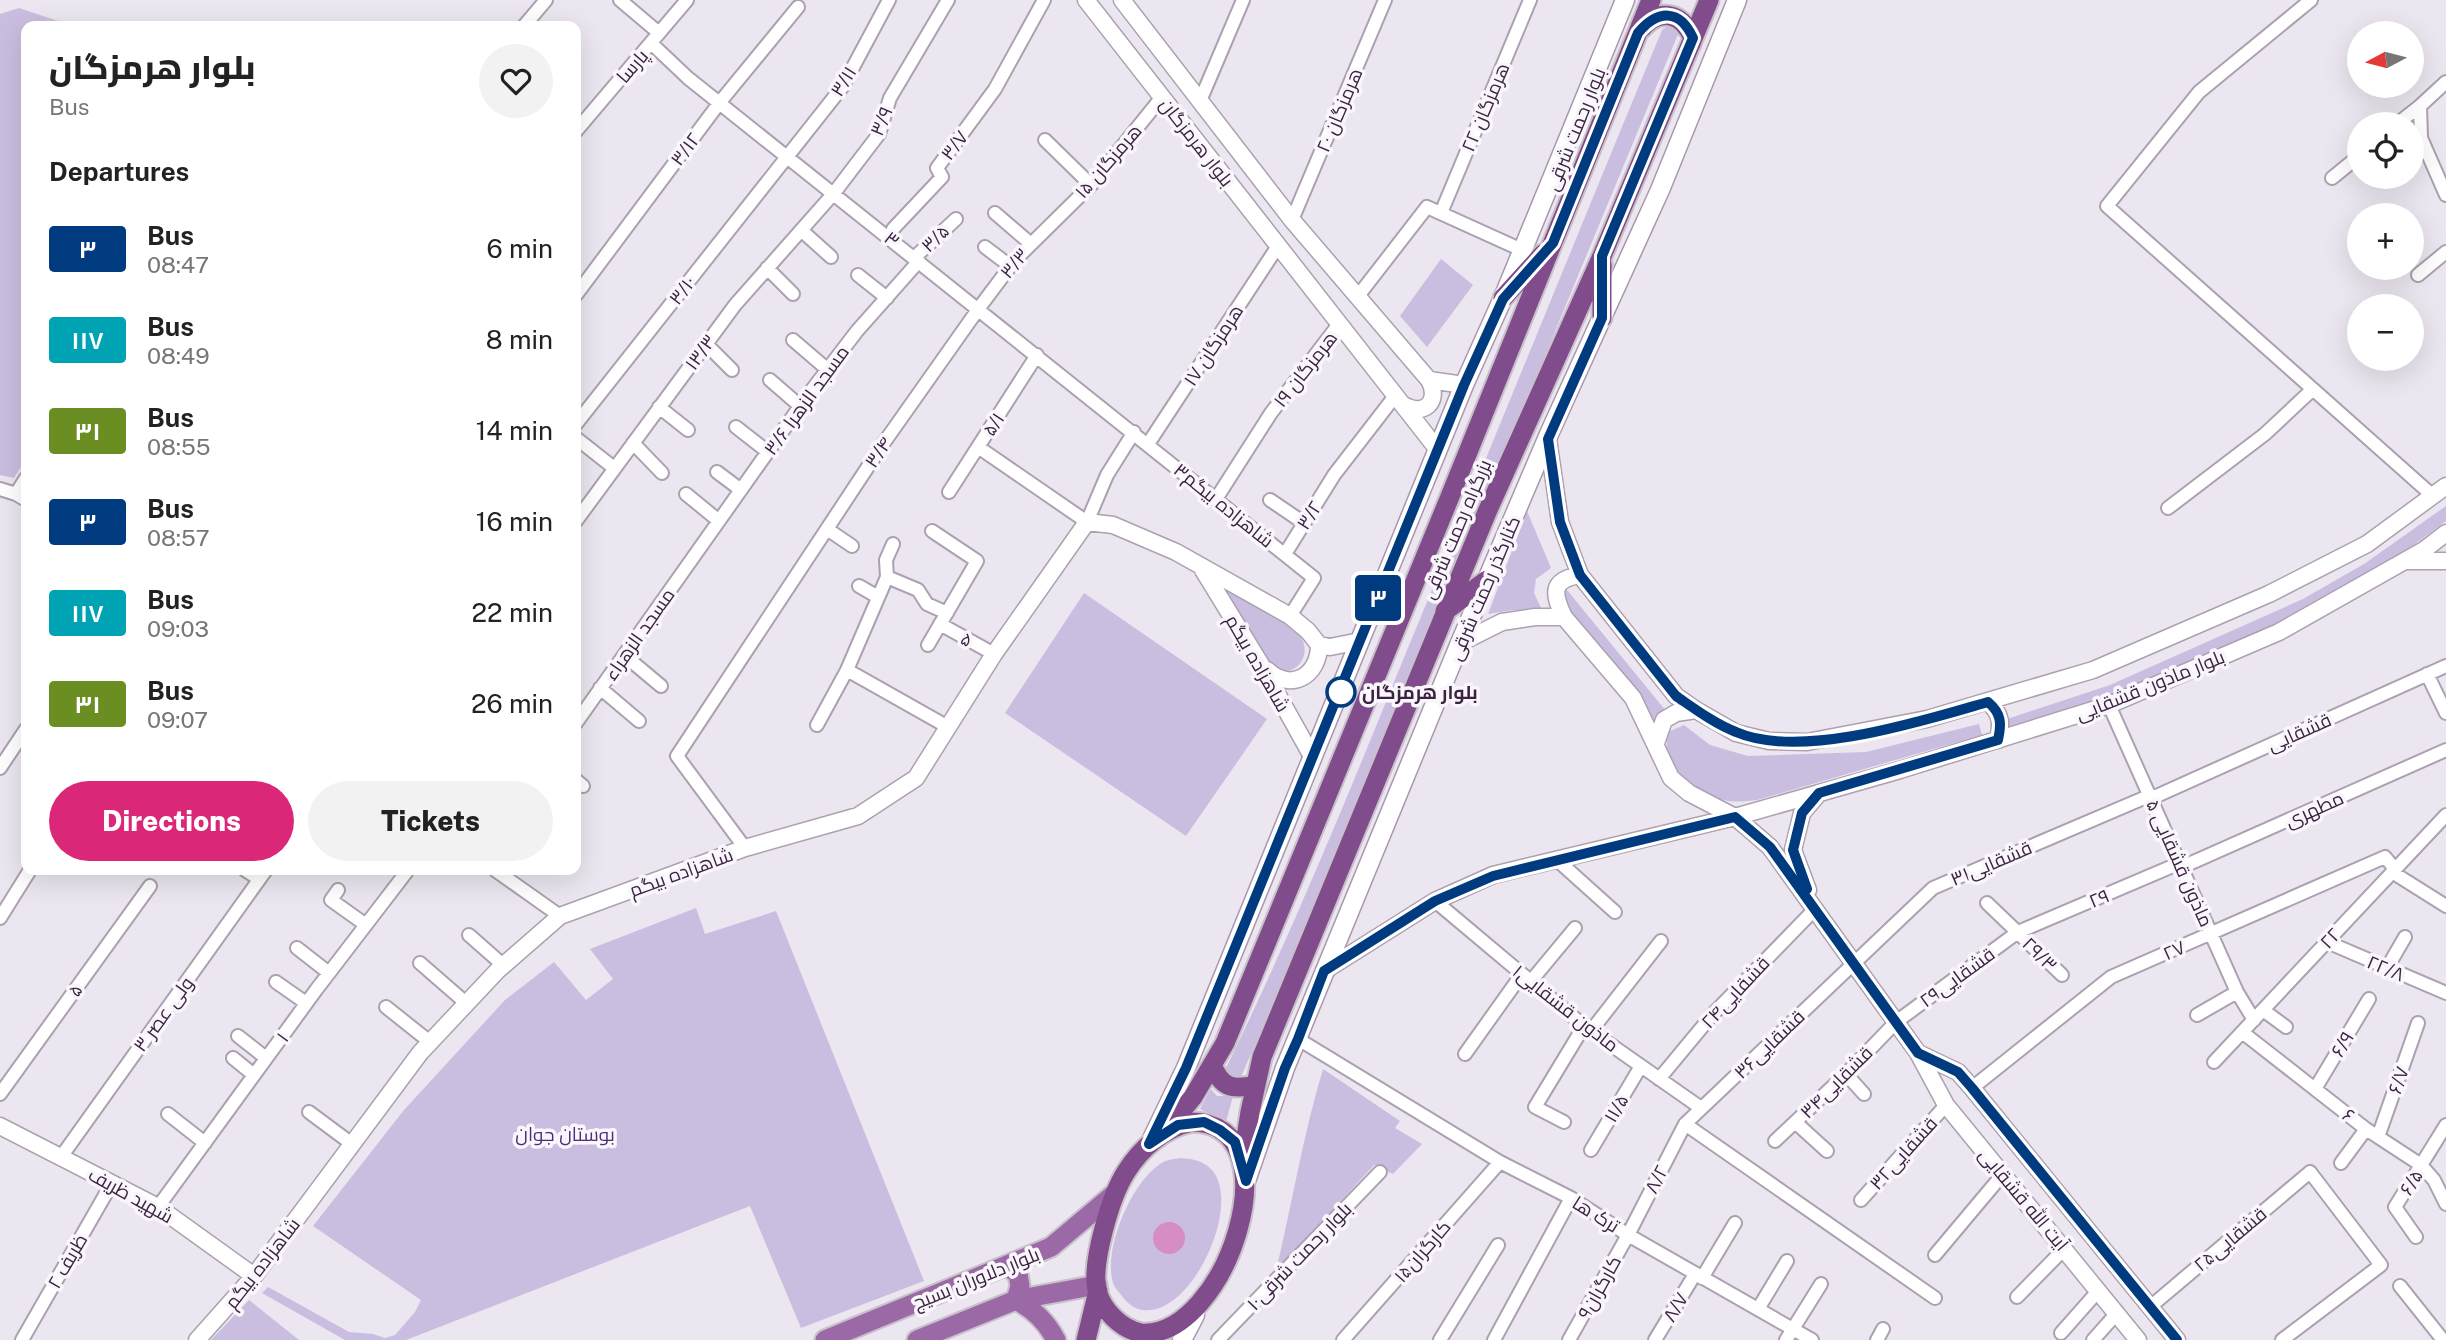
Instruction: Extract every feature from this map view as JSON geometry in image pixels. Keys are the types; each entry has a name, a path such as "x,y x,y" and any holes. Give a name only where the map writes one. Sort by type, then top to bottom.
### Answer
{"highway":[{"path":"1638,33 1651,0"},
{"name":"بزرگراه رحمت شرقی","path":"1244,1172 1262,1057 1487,512 1602,256 1709,0"},
{"path":"1638,33 1647,22 1661,15 1675,17 1687,25 1693,38 1688,51"},
{"name":"بلوار رحمت شرقی","path":"1553,243 1638,33"},
{"path":"1503,299 1553,243"},
{"name":"بزرگراه رحمت شرقی","path":"1156,1139 1193,1097 1230,1031 1553,243"},
{"path":"1602,256 1602,318"},
{"path":"1445,612 1487,580"},
{"path":"1212,1065 1222,1083 1232,1087 1256,1085"},
{"path":"1086,1340 1097,1288 1100,1239 1114,1194 1126,1171 1156,1139 1178,1125 1204,1122 1235,1142 1244,1172 1242,1218 1217,1285 1180,1330 1141,1333 1125,1327 1113,1318 1097,1288"}],"main road":[{"path":"1156,1139 1464,385 1503,299 1625,0"},
{"name":"کنارگذر رحمت شرقی","path":"1244,1172 1460,643 1660,190 1737,0"},
{"name":"بلوار دلاوران بسیج","path":"825,1340 1051,1247 1114,1194"},
{"path":"1007,1266 1018,1274 1020,1286 1016,1300 1043,1319 1056,1340"},
{"name":"بلوار دلاوران بسیج","path":"917,1340 938,1335 1016,1300 1097,1288"}],"street":[{"path":"528,21 546,0"},
{"name":"۳","path":"620,0 688,78 1134,432"},
{"name":"پارسا","path":"581,125 687,0"},
{"name":"۳/۱۱","path":"788,156 843,86 889,0"},
{"name":"۳/۹","path":"834,192 879,134 890,98 948,0"},
{"name":"۳/۷","path":"893,229 942,177 937,168 995,89 1044,0"},
{"name":"بلوار هرمزگان","path":"1086,0 1438,450"},
{"name":"بلوار هرمزگان","path":"1122,0 1292,220 1429,380"},
{"path":"1200,102 1242,0"},
{"name":"هرمزگان ۲۰","path":"1292,220 1385,0"},
{"name":"هرمزگان ۲۲","path":"1441,213 1530,0"},
{"path":"2311,0 2199,92 2107,206 2313,389 2440,491"},
{"name":"۳/۱۲","path":"581,288 720,102 798,7"},
{"path":"2412,112 2446,82"},
{"name":"هرمزگان ۱۵","path":"1053,222 1091,184 1162,97"},
{"path":"2420,106 2421,138 2446,194"},
{"path":"1045,140 1091,184"},
{"name":"۳/۱۰","path":"581,418 788,156"},
{"path":"2332,178 2347,166"},
{"name":"۱۳/۳","path":"581,514 734,305 834,192"},
{"path":"1358,296 1427,207 1522,250"},
{"path":"995,213 1031,244"},
{"name":"۳/۵","path":"917,259 956,219"},
{"name":"۳/۳","path":"979,308 1010,266 1053,222"},
{"path":"801,230 831,257"},
{"name":"هرمزگان ۱۷","path":"1148,444 1278,246"},
{"path":"985,247 1010,266"},
{"path":"2424,270 2446,252"},
{"name":"مسجد الزهرا ۳/۶","path":"702,545 800,406 917,259"},
{"path":"768,268 793,294"},
{"path":"858,275 887,298"},
{"name":"۳/۴","path":"745,848 677,755 883,444 979,308"},
{"name":"هرمزگان ۱۹","path":"1216,499 1271,413 1339,324"},
{"path":"793,340 828,370"},
{"path":"706,344 732,370"},
{"name":"۵/۱","path":"950,492 1037,355"},
{"path":"770,380 800,406"},
{"path":"1429,380 1464,385"},
{"path":"1398,400 1410,410 1428,406 1433,398 1434,388 1429,380"},
{"path":"2168,508 2265,434 2313,389"},
{"name":"۳/۲","path":"1284,554 1334,475 1398,400"},
{"path":"659,407 688,430"},
{"path":"736,427 768,452"},
{"path":"978,447 1087,522 1107,475 1134,432"},
{"name":"۳شاهزاده بیگم","path":"1134,432 1314,578 1290,616"},
{"name":"بلوار ماذون قشقایی","path":"1548,439 1560,522 1580,575 1676,696 1736,733 1769,741 1807,742 1927,719 2094,670 2269,594 2367,544 2440,491"},
{"path":"581,442 614,468"},
{"path":"633,443 662,473"},
{"path":"717,472 741,490"},
{"path":"0,489 21,497"},
{"path":"686,494 719,522"},
{"path":"1270,500 1304,523"},
{"name":"شاهزاده بیگم","path":"197,1340 254,1276 430,1042 503,965 561,916 745,848 858,816 916,778 994,654 1087,522 1113,525 1176,552 1290,616 1308,631 1319,645"},
{"path":"827,529 852,547"},
{"path":"928,645 977,561 932,531"},
{"name":"بلوار ماذون قشقایی","path":"1324,971 1435,901 1493,876 1735,817 2109,705 2278,632 2406,561 2446,533"},
{"path":"817,725 847,670 887,577 886,560 892,544"},
{"name":"مسجد الزهراء","path":"581,716 702,545"},
{"path":"2406,561 2446,561"},
{"name":"شاهزاده بیگم","path":"1202,568 1261,663 1313,758"},
{"path":"1460,643 1502,622 1535,617 1564,617 1555,598 1557,585 1565,577 1580,575"},
{"name":"۵","path":"887,577 918,590 927,604 994,654"},
{"path":"859,586 878,597"},
{"name":"آیت الله قشقایی","path":"1564,617 1633,698 1671,778 1689,793 1735,817 1770,847 1918,1053 1946,1105 2138,1340"},
{"path":"1261,663 1278,679 1297,680 1316,664 1319,645 1330,647 1360,641"},
{"path":"624,654 661,686"},
{"name":"قشقایی","path":"2151,796 2446,666"},
{"path":"847,670 948,727"},
{"path":"2427,674 2446,713"},
{"path":"600,688 639,721"},
{"path":"1988,702 1996,709 2000,719 1998,740"},
{"name":"ماذون قشقایی ۵","path":"2109,705 2237,992 2259,1015"},
{"path":"1656,743 1664,720 1676,713 1696,710"},
{"path":"0,768 21,736"},
{"name":"مطهری","path":"2181,865 2446,750"},
{"path":"1815,909 1793,850 1802,813 1819,793"},
{"name":"۳۱قشقایی","path":"1854,963 1934,888 2151,796"},
{"name":"۲۲","path":"2214,1062 2394,870 2444,821"},
{"name":"۲۷","path":"1972,1088 2111,977 2385,857 2394,870"},
{"path":"1556,859 1615,912"},
{"name":"۲۹","path":"2018,932 2181,865"},
{"path":"2394,870 2446,906"},
{"path":"0,918 27,875"},
{"name":"ولی عصر ۳","path":"61,1157 263,875"},
{"name":"۱","path":"158,1207 306,1003 404,875"},
{"path":"502,875 561,916"},
{"name":"۵","path":"0,1094 150,886"},
{"path":"338,890 331,900 366,925"},
{"name":"ماذون قشقایی۱","path":"1435,901 1588,1028 1701,1108"},
{"name":"۲۹/۳","path":"1987,903 2062,975"},
{"name":"قشقایی۲۴","path":"1659,1079 1713,1014 1815,909"},
{"path":"1465,1054 1526,978 1575,928"},
{"name":"قشقایی۲۹","path":"1896,1022 2018,932"},
{"path":"469,935 503,965"},
{"path":"2387,968 2405,937"},
{"path":"1564,1122 1535,1107 1588,1028 1661,941"},
{"name":"۲۲/۸","path":"2327,942 2446,993"},
{"path":"297,948 329,972"},
{"path":"420,963 466,1003"},
{"name":"قشقایی۳۶","path":"1685,1124 1854,963"},
{"path":"276,982 306,1003"},
{"path":"2197,1015 2237,992"},
{"name":"۶/۹","path":"2315,1089 2370,999"},
{"path":"386,1006 430,1042"},
{"path":"2259,1015 2286,1027"},
{"name":"قشقایی۳۴","path":"1775,1140 1846,1074 1896,1022"},
{"name":"۶/۷","path":"2378,1137 2418,1023"},
{"name":"۶","path":"2242,1032 2366,1129 2421,1166 2434,1180 2446,1204"},
{"path":"238,1036 266,1058"},
{"name":"ترک ها","path":"1298,1039 1500,1162 1571,1198 1628,1235 1812,1340"},
{"name":"آیت الله قشقایی","path":"1918,1053 1958,1072 2177,1340"},
{"path":"233,1058 254,1075"},
{"name":"۱۱/۵","path":"1591,1150 1641,1066"},
{"path":"1846,1074 1864,1094"},
{"name":"قشقایی۳۲","path":"1861,1200 1946,1105"},
{"path":"309,1112 352,1144"},
{"path":"168,1114 205,1143"},
{"path":"1795,1122 1827,1151"},
{"path":"1685,1124 1935,1298"},
{"name":"۸/۲","path":"1628,1235 1685,1124"},
{"name":"۶/۵","path":"2416,1237 2395,1207 2446,1125"},
{"name":"شهید ظریف","path":"0,1126 158,1207 254,1276"},
{"path":"2341,1163 2366,1129"},
{"name":"۱۵کارگران","path":"1343,1340 1500,1162"},
{"name":"۱۰بلوار رحمت شرقی","path":"1218,1340 1380,1172"},
{"name":"قشقایی۲۵","path":"2150,1307 2310,1172 2381,1265 2282,1340"},
{"path":"1935,1255 2003,1174"},
{"name":"ظریف ۲","path":"22,1340 112,1183"},
{"path":"1494,1340 1571,1198"},
{"name":"۸/۷","path":"1660,1338 1735,1223"},
{"name":"کارگران۹","path":"1569,1340 1628,1235"},
{"path":"1440,1340 1497,1245"},
{"path":"2017,1297 2065,1248"},
{"path":"1758,1309 1787,1261"},
{"path":"1786,1340 1821,1284"},
{"path":"2400,1286 2443,1340"},
{"path":"2061,1333 2099,1290"},
{"path":"2093,1340 2117,1313"}],"green space":[{"path":"19,8 58,21 21,21 21,467 14,478 0,475 0,14"},
{"path":"1672,26 1679,32 1389,732 1241,1077 1229,1078 1225,1070 1361,764 1662,30"},
{"path":"1441,259 1473,285 1427,347 1400,316"},
{"path":"2446,506 2446,521 2392,561 2300,613 2097,702 2010,728 2007,719 2110,685 2303,599 2364,564"},
{"path":"1527,511 1551,568 1536,579 1534,593 1543,612 1513,610 1488,614"},
{"path":"1219,584 1275,614 1294,629 1304,645 1303,659 1299,665 1288,671 1280,670 1266,659"},
{"path":"1567,590 1666,711 1654,720 1626,678 1575,620 1562,593"},
{"path":"1084,593 1267,719 1186,836 1005,713"},
{"path":"1979,724 1982,735 1757,800 1745,801 1712,797 1689,786 1673,768 1667,745 1668,732 1684,725 1710,745 1748,756 1866,752"},
{"name":"بوستان جوان","path":"696,908 705,934 776,911 924,1281 801,1328 750,1206 406,1340 345,1340 262,1293 268,1287 349,1332 385,1338 395,1335 415,1312 421,1300 313,1226 404,1110 505,1000 554,962 586,1000 613,979 590,949"},
{"path":"1323,1069 1400,1121 1395,1128 1422,1144 1393,1174 1374,1165 1276,1271 1304,1144"},
{"path":"1211,1089 1217,1096 1233,1096 1226,1122 1200,1109"},
{"path":"1181,1158 1207,1165 1219,1184 1221,1205 1217,1229 1208,1254 1195,1277 1179,1295 1161,1307 1143,1310 1126,1301 1113,1283 1112,1253 1116,1235 1130,1201 1149,1173 1162,1163"},
{"path":"249,1300 299,1340 211,1340"}],"shaded area":[{"path":"1169,1222 1180,1227 1185,1238 1180,1249 1169,1254 1158,1249 1153,1238 1158,1227"}],"bus line":[{"name":"۳","path":"1807,889 1793,850 1802,813 1819,793 1998,740 2000,719 1996,709 1988,702 1927,719 1807,742 1769,741 1736,733 1676,696 1580,575 1560,522 1548,439 1602,318 1602,256 1693,38 1687,25 1675,17 1661,15 1647,22 1638,33 1553,243 1503,299 1464,385 1186,1068 1149,1144 1178,1125 1204,1122 1235,1142 1246,1181 1285,1068 1324,971 1435,901 1493,876 1735,817 1770,847 1918,1053 1958,1072 2177,1340"}],"place":[{"name":"بلوار هرمزگان","path":"1341,692"}]}
